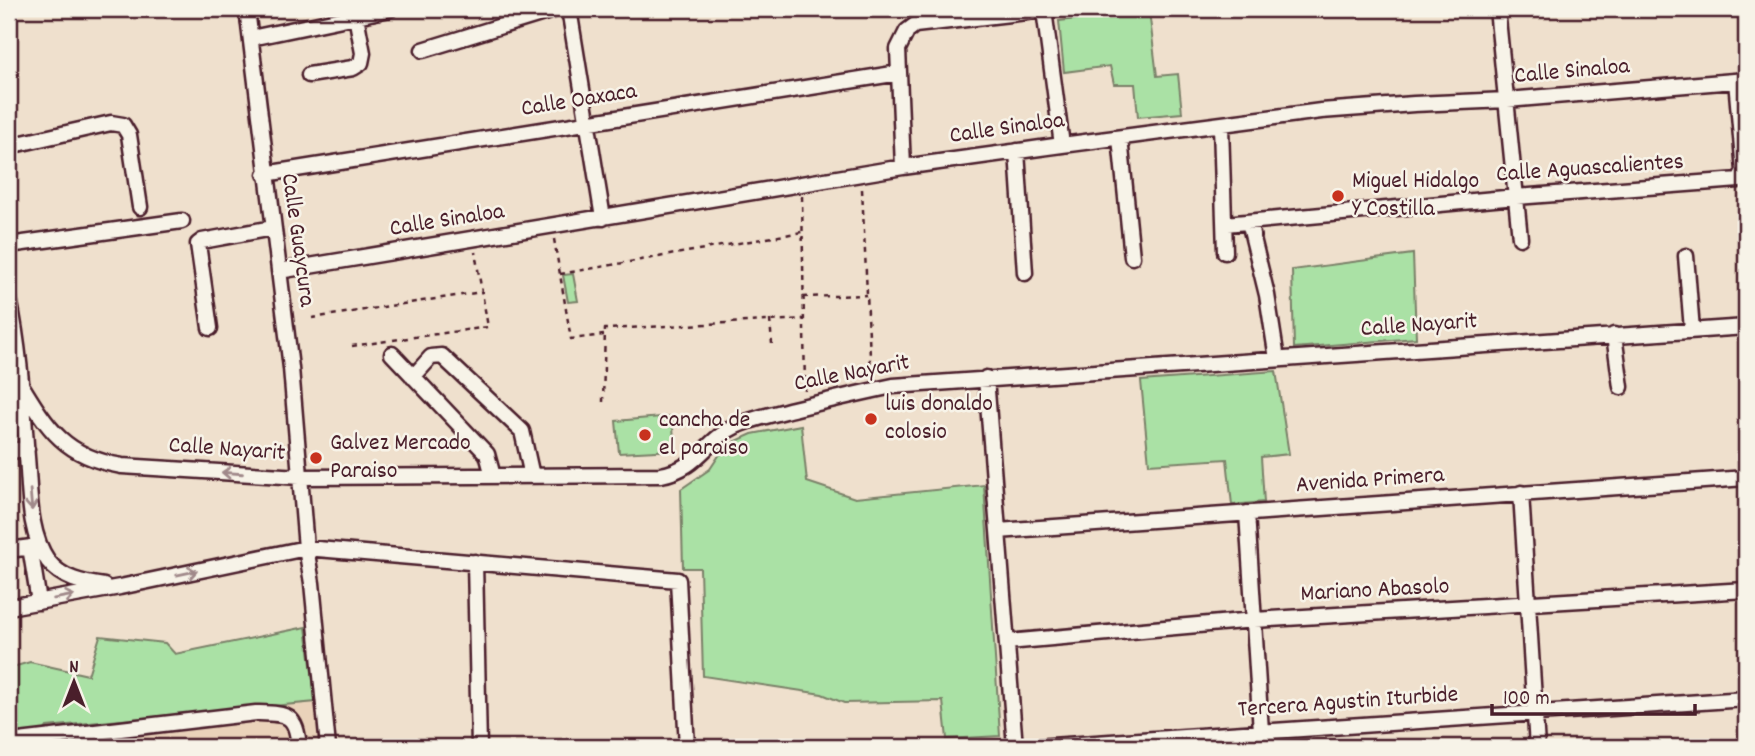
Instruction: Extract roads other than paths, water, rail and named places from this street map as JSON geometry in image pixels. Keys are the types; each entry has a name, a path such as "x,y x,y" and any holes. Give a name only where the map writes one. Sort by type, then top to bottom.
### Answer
{"street":[{"name":"Calle Guaycura","path":"247,9 265,174 291,368 306,548"},
{"path":"251,38 390,9"},
{"path":"423,50 557,9"},
{"path":"569,9 603,218"},
{"path":"903,167 898,49 901,39 915,25 1049,9 1062,145"},
{"path":"1497,9 1520,238"},
{"path":"309,75 353,68 361,63 363,53 356,16"},
{"name":"Calle Oaxaca","path":"265,174 899,73"},
{"name":"Calle Sinaloa","path":"279,271 903,167 1321,111 1507,100 1741,81"},
{"name":"Calle Aguascalientes","path":"1225,224 1516,197 1734,181 1742,176 1744,171 1741,81"},
{"path":"9,146 111,123 123,125 129,135 140,207"},
{"path":"1221,126 1225,252"},
{"path":"1120,138 1132,257"},
{"path":"1017,151 1025,272"},
{"path":"9,245 182,221"},
{"path":"1249,222 1267,295 1277,359"},
{"path":"210,328 198,244 273,228"},
{"path":"1686,256 1692,330"},
{"path":"9,298 12,344 20,383 27,449 39,602"},
{"name":"Calle Nayarit","path":"20,383 55,436 69,448 104,463 300,477 661,475 689,465 722,434 740,425 805,406 893,386 1746,327"},
{"path":"1614,335 1621,387"},
{"path":"392,354 486,454 493,476"},
{"path":"413,377 431,357 442,356 522,431 533,475"},
{"path":"986,378 1015,747"},
{"path":"9,451 27,449"},
{"name":"Avenida Primera","path":"998,531 1746,478"},
{"path":"1521,493 1537,747"},
{"path":"1247,513 1262,747"},
{"path":"9,550 35,547"},
{"path":"35,547 55,569 68,577 83,583 120,587"},
{"path":"306,548 312,583 328,747"},
{"path":"9,607 306,548 678,580 687,747"},
{"path":"475,562 479,747"},
{"name":"Mariano Abasolo","path":"1007,642 1254,620 1746,590"},
{"name":"Tercera Agustin Iturbide","path":"1036,747 1746,699"},
{"path":"19,741 256,713 289,717 295,722 299,747"}],"place":[{"name":"Miguel Hidalgo Y Costilla","path":"1338,196"},
{"name":"luis donaldo colosio","path":"871,419"},
{"name":"cancha de el paraiso","path":"645,435"},
{"name":"Galvez Mercado Paraiso","path":"316,458"}]}
